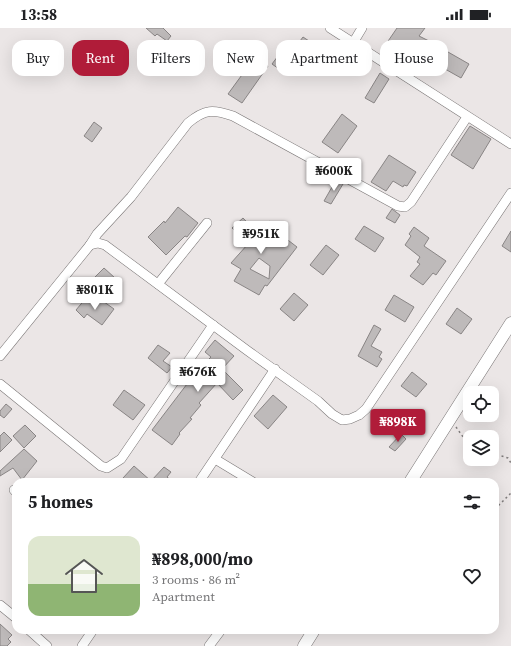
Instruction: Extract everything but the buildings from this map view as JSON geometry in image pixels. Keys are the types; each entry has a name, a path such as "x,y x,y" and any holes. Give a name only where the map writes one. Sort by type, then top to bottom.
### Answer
{"main road":[{"path":"413,478 511,323"},
{"path":"304,646 312,634"}],"street":[{"path":"330,28 350,40"},
{"path":"354,40 362,28"},
{"path":"372,54 511,144"},
{"path":"0,356 90,245 97,234 131,197 188,123 199,113 216,110 233,116 337,174 398,206 405,207 411,202 467,117"},
{"path":"90,245 98,243 105,245 275,369 342,420 359,415 366,409 511,193"},
{"path":"158,284 207,223"},
{"path":"0,384 101,466 107,468 121,459 213,325"},
{"path":"202,478 275,369"},
{"path":"216,459 247,478"},
{"path":"0,605 12,615"},
{"path":"34,634 47,646"},
{"path":"82,646 90,634"},
{"path":"209,646 217,634"}],"path":[{"path":"450,419 463,437"},
{"path":"499,456 508,458 511,464"},
{"path":"499,506 511,493"}]}
